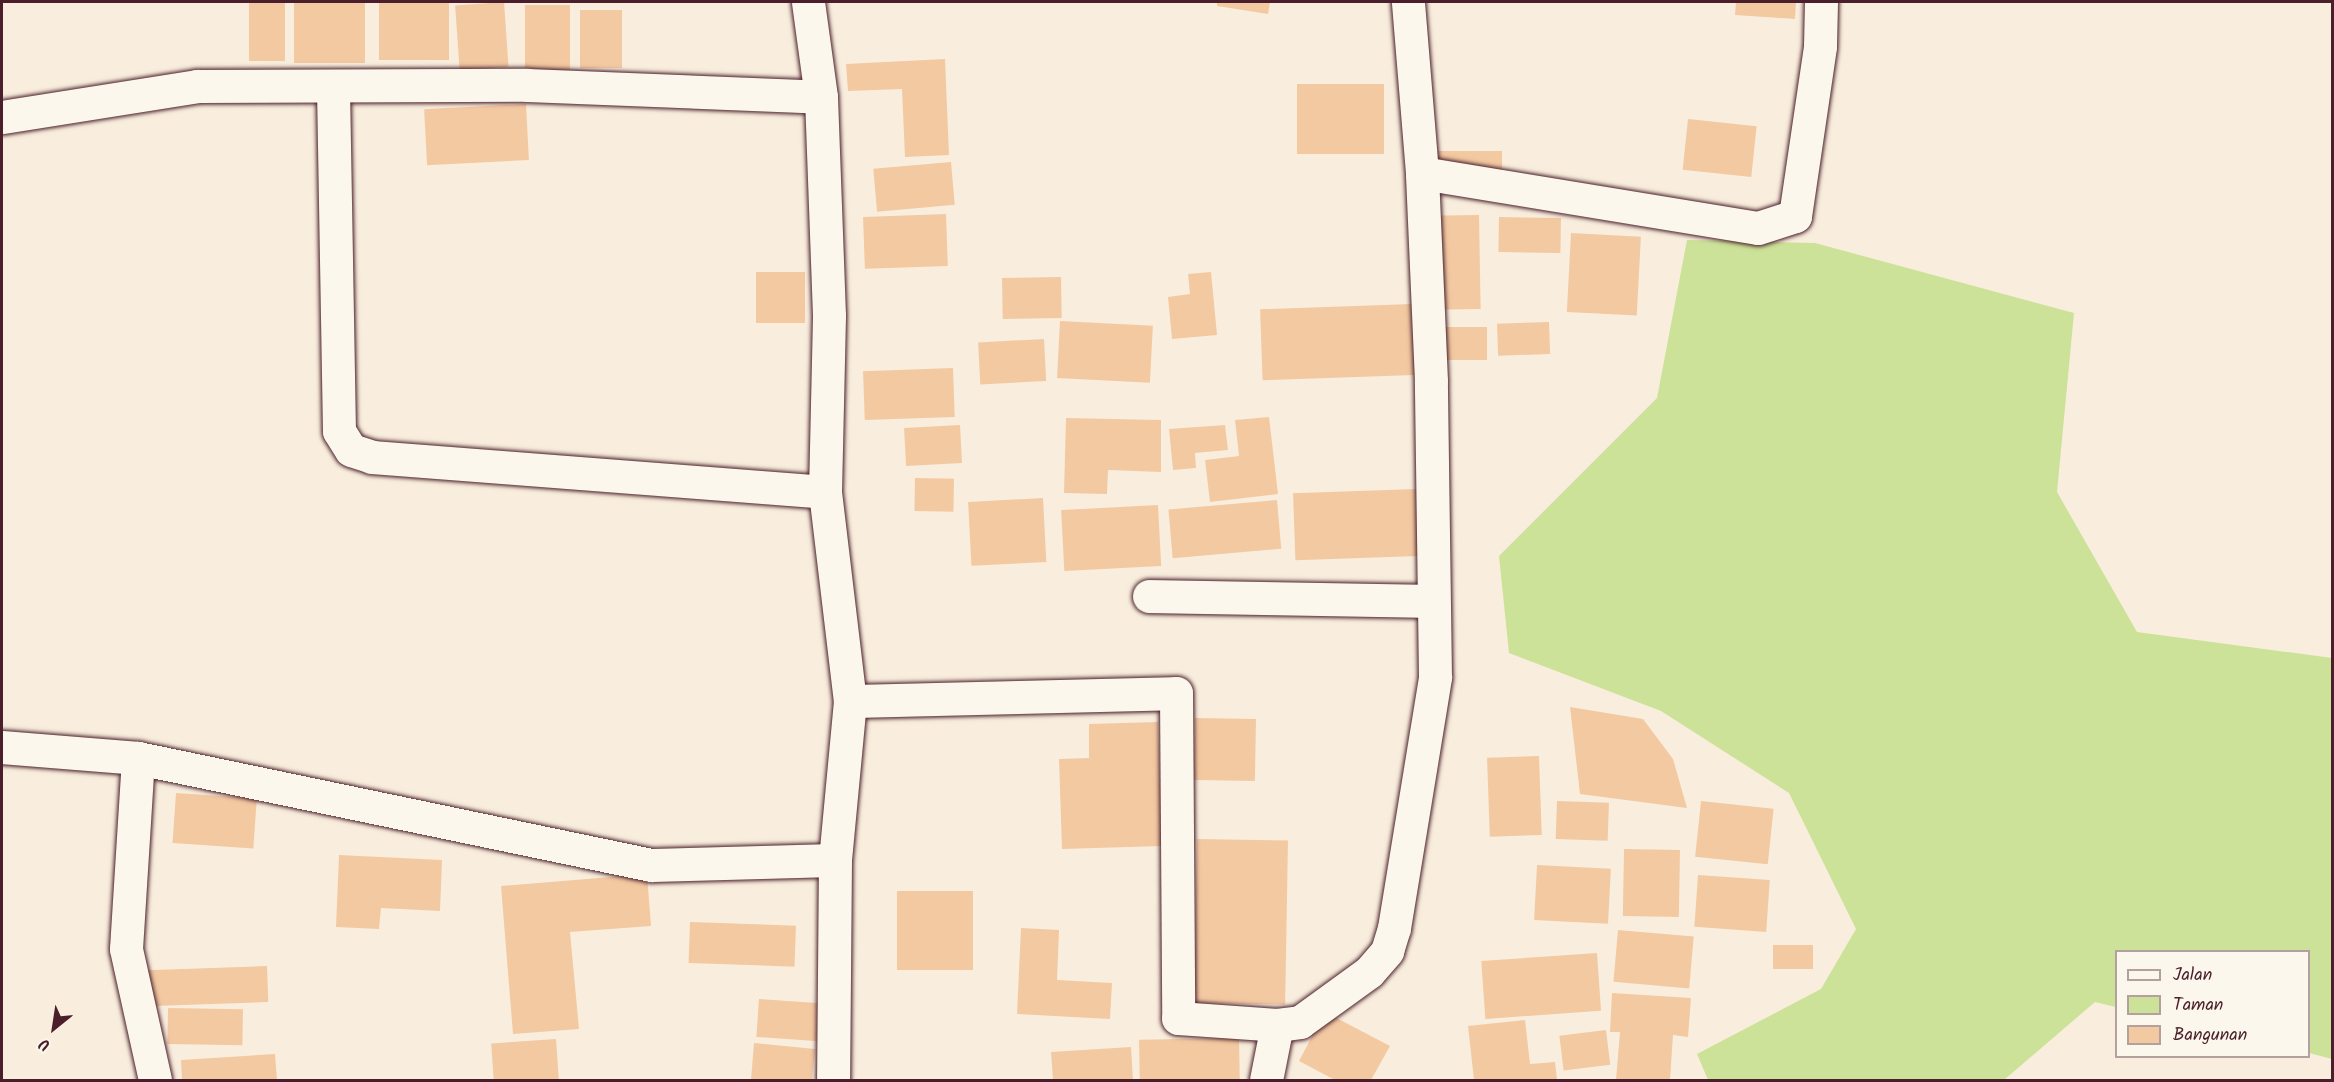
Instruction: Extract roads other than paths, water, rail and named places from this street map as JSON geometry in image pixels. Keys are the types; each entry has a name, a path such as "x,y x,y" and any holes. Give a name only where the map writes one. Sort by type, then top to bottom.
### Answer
{"street":[{"path":"808,2 821,97 829,316 825,492 850,701 835,860 833,1080"},
{"path":"850,701 1176,693 1178,1018 1277,1024 1300,1022 1369,972 1387,951 1394,928 1435,677 1431,381 1422,172 1408,2"},
{"path":"1422,172 1758,228 1795,216 1820,46 1821,2"},
{"path":"2,117 197,86 333,88 527,85 821,97"},
{"path":"333,88 339,431 351,450 372,457 825,492"},
{"path":"1149,596 1433,601"},
{"path":"2,747 138,758 651,865 835,860"},
{"path":"138,758 126,950 155,1080"},
{"path":"1266,1080 1277,1024"}]}
